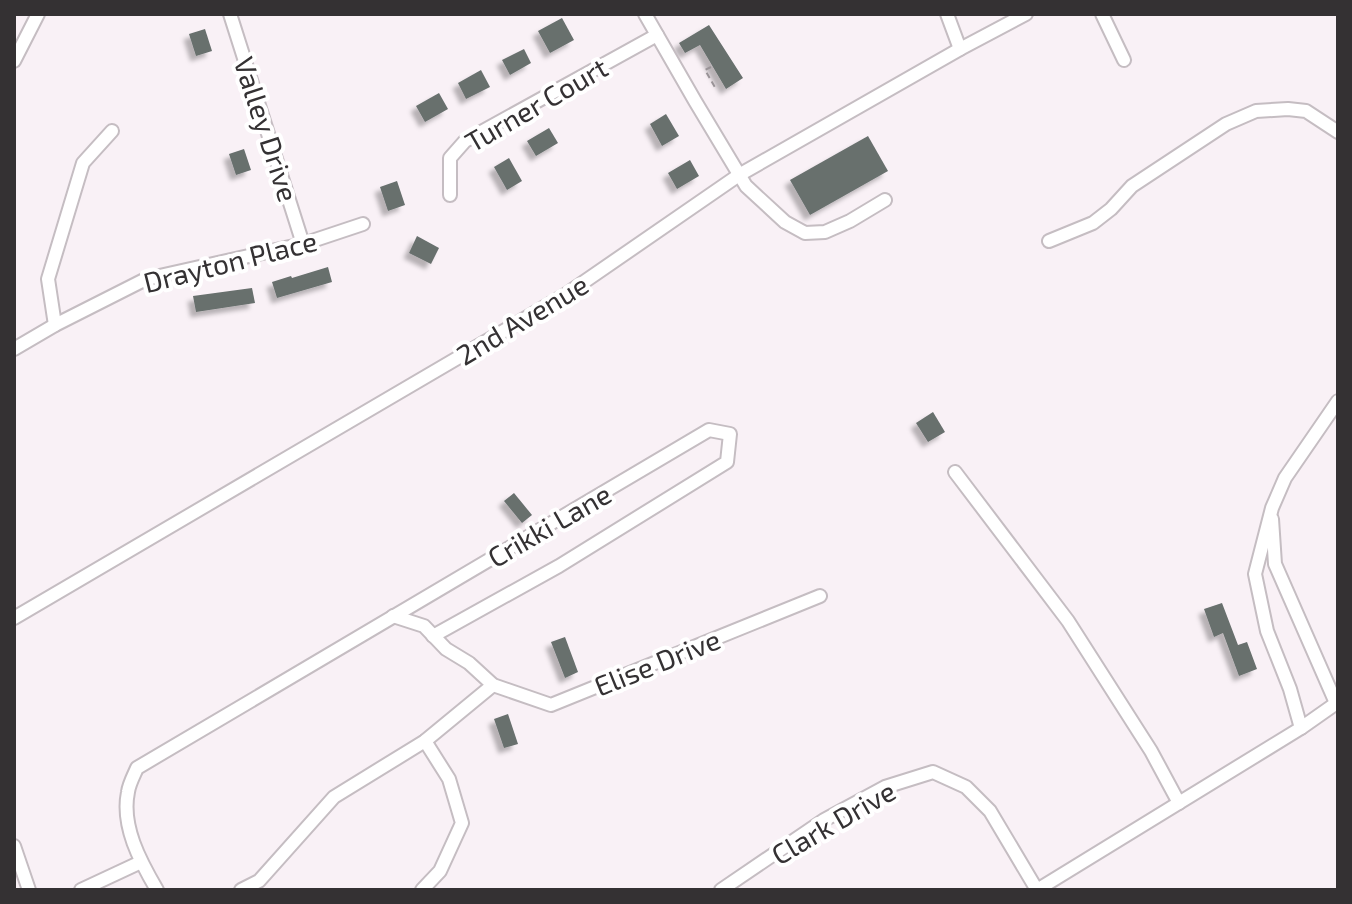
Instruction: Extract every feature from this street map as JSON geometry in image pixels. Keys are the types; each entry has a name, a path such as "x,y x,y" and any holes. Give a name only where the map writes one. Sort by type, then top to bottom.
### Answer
{"street":[{"path":"14,61 38,14"},
{"name":"Valley Drive","path":"230,14 303,244"},
{"path":"645,14 746,186 785,222 805,233 825,232 885,200"},
{"path":"947,14 960,49"},
{"name":"2nd Avenue","path":"14,618 565,295 739,175 1026,14"},
{"path":"1102,14 1124,60"},
{"name":"Turner Court","path":"450,195 450,158 465,141 657,35"},
{"path":"1049,241 1093,223 1132,186 1226,124 1256,111 1306,111 1338,132"},
{"path":"55,325 48,279 83,163 112,131"},
{"name":"Drayton Place","path":"14,349 146,279 303,244 363,224"},
{"path":"1301,728 1290,689 1267,631 1255,574 1272,508 1285,478 1338,401"},
{"name":"Crikki Lane","path":"157,890 141,862 126,819 128,792 137,768 709,430 730,434 727,462 559,566 433,636"},
{"path":"955,472 1068,621 1151,751 1179,803"},
{"path":"1037,890 1301,728 1337,702 1275,564 1272,508"},
{"name":"Elise Drive","path":"393,616 424,626 446,649 469,663 493,685 551,705 820,596"},
{"path":"241,890 259,881 334,797 425,741 493,685"},
{"path":"422,890 440,871 462,823 449,779 425,741"},
{"name":"Clark Drive","path":"721,890 824,820 885,787 933,772 966,787 990,811 1037,890"},
{"path":"14,846 29,890"},
{"path":"81,890 141,862"}],"path":[{"path":"711,67 705,70 716,89"}],"building":[{"path":"562,18 574,40 550,53 538,31"},
{"path":"709,25 743,78 726,89 700,45 685,53 679,43"},
{"path":"205,29 212,51 196,56 189,34"},
{"path":"524,49 531,63 510,75 502,60"},
{"path":"481,70 490,87 466,99 458,83"},
{"path":"439,93 448,109 425,122 416,106"},
{"path":"666,114 679,136 662,146 650,124"},
{"path":"549,128 558,143 536,156 527,141"},
{"path":"868,136 888,171 810,215 790,180"},
{"path":"244,149 251,170 236,175 229,154"},
{"path":"509,158 522,181 507,190 494,167"},
{"path":"690,160 699,176 677,189 668,173"},
{"path":"397,181 405,205 388,211 380,187"},
{"path":"417,236 439,248 431,264 409,253"},
{"path":"328,267 332,282 277,298 272,282"},
{"path":"252,288 255,303 196,312 193,296"},
{"path":"933,412 945,432 928,442 916,423"},
{"path":"514,493 532,515 522,523 504,501"},
{"path":"1222,603 1238,645 1247,642 1257,669 1239,676 1223,633 1214,637 1204,609"},
{"path":"565,637 578,672 565,678 551,642"},
{"path":"508,714 518,744 504,748 494,719"}]}
